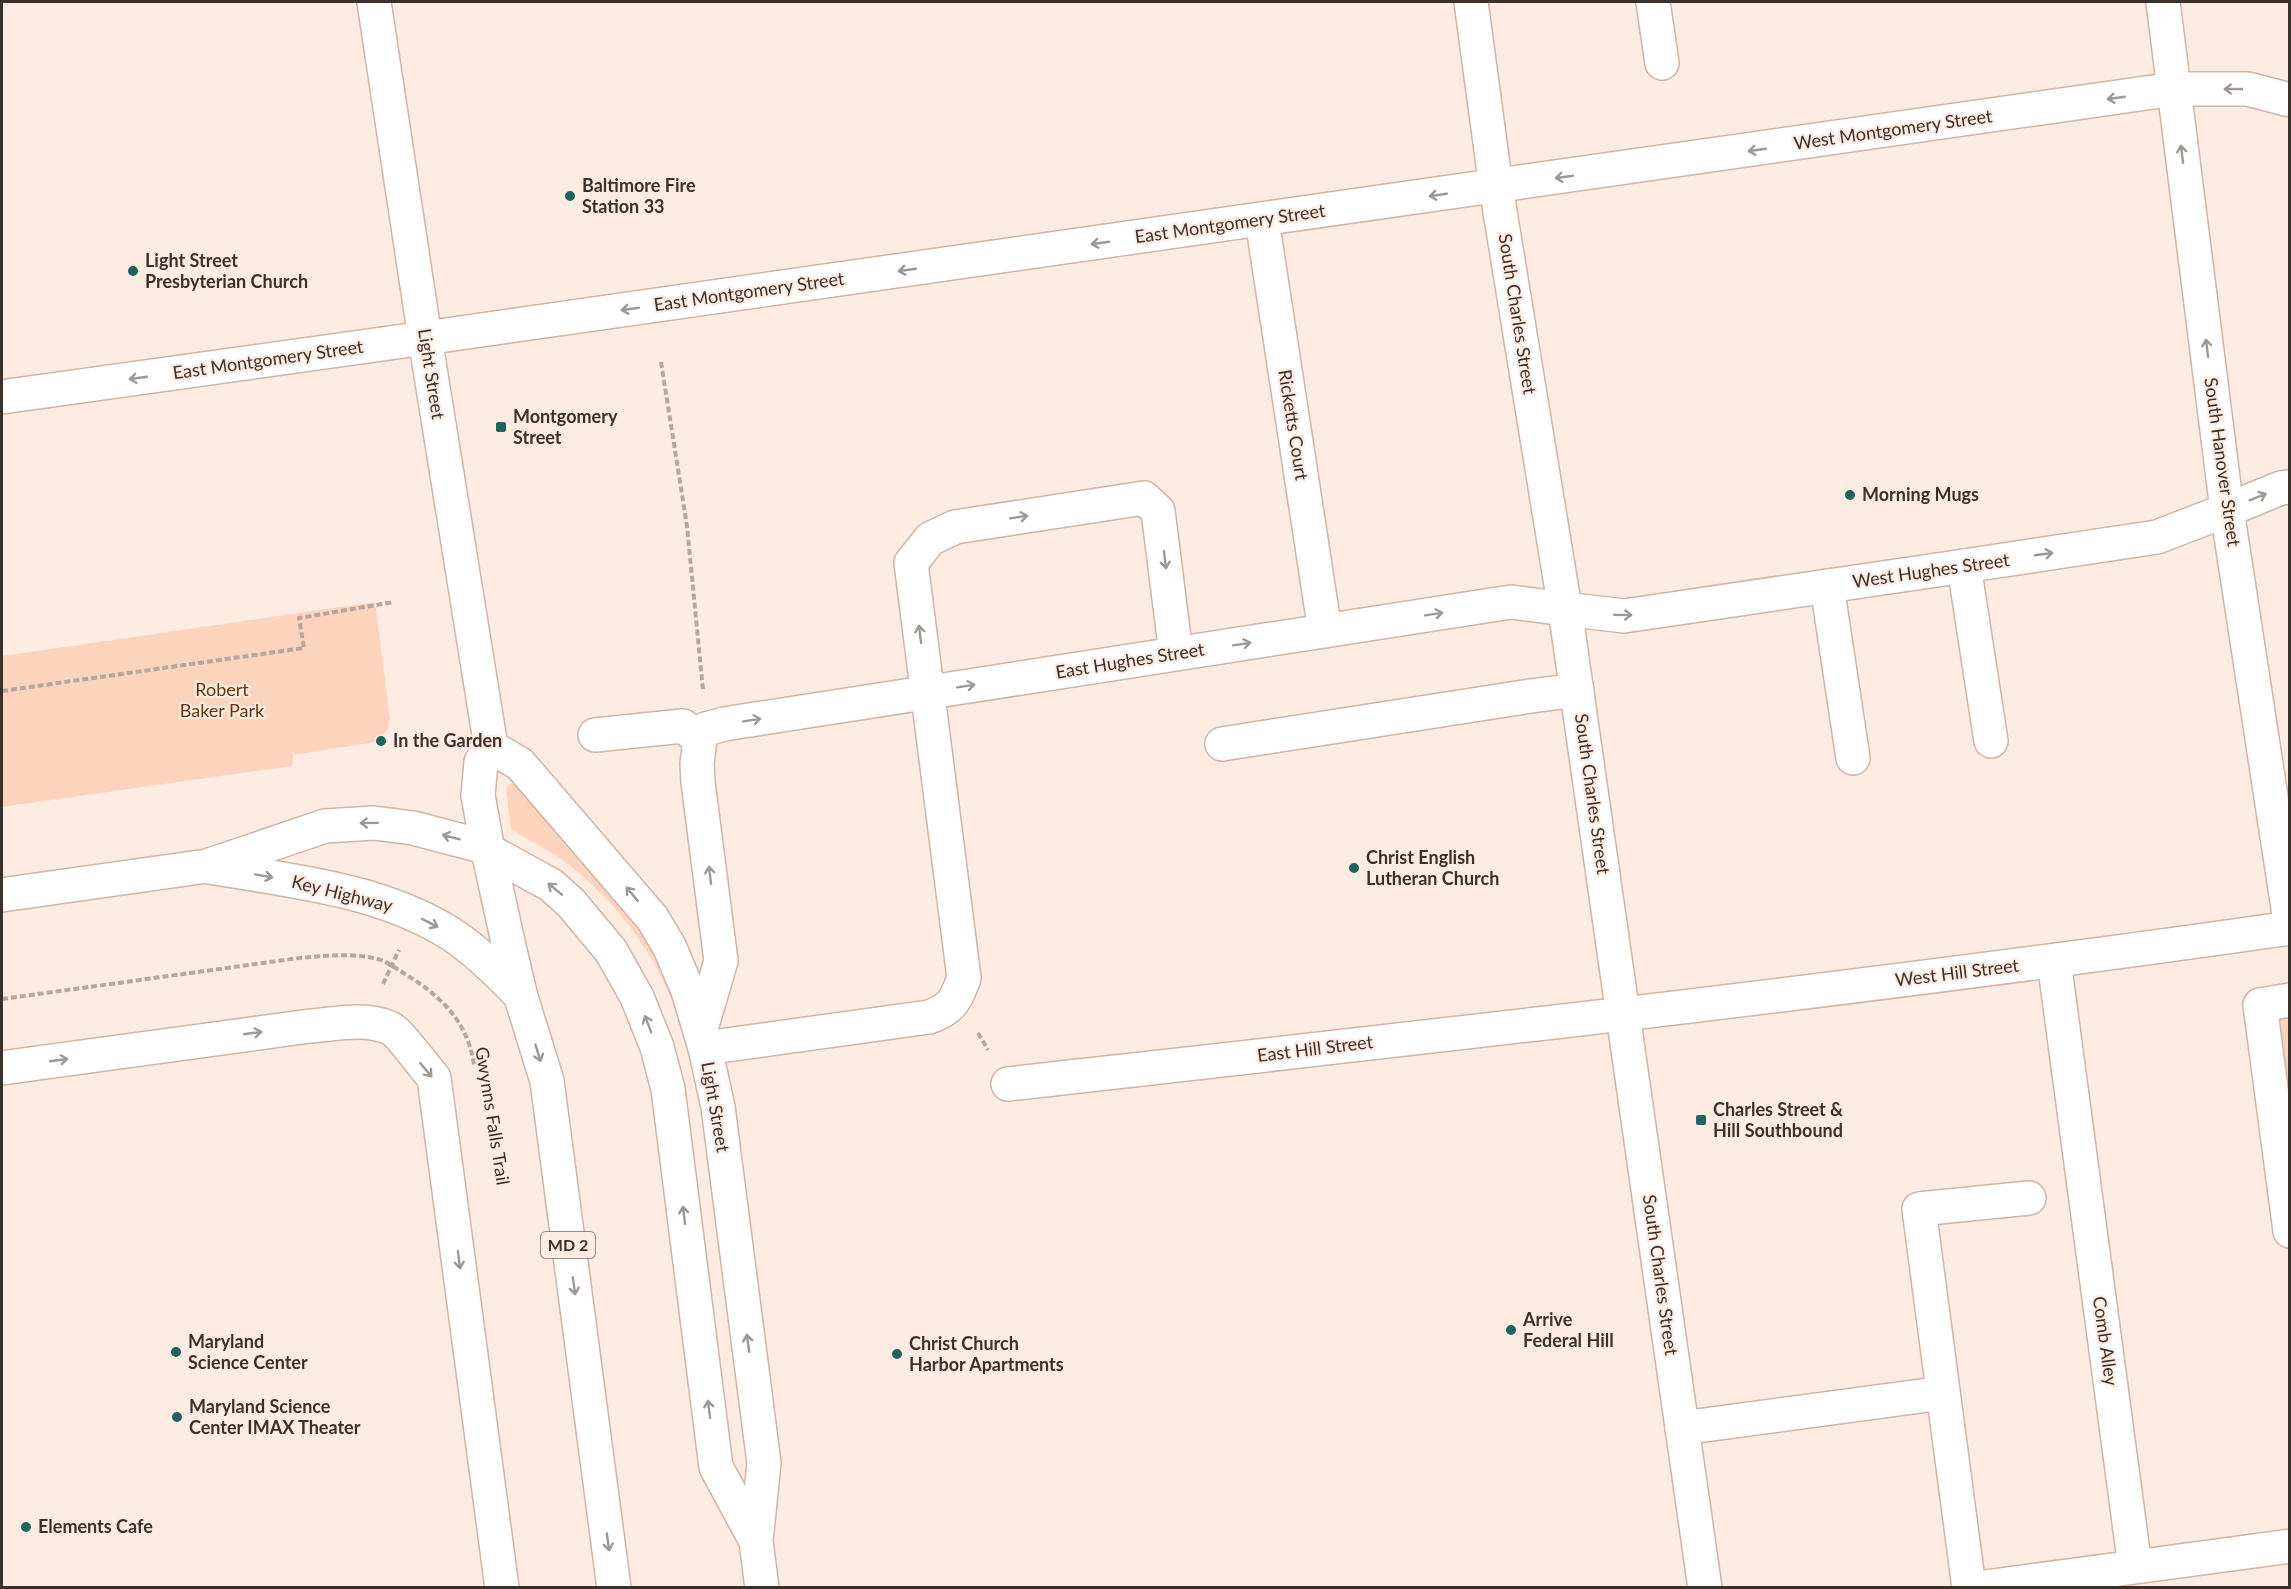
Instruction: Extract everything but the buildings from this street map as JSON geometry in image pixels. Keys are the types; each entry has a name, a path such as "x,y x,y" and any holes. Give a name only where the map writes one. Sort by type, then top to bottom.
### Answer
{"main road":[{"name":"Light Street","path":"374,2 491,747 520,764 653,919 670,948 688,991 703,1040 718,1107 764,1463 756,1541 762,1587"},
{"name":"South Charles Street","path":"1472,2 1496,187 1577,690 1705,1587"},
{"path":"1653,2 1662,63"},
{"name":"South Hanover Street","path":"2163,2 2228,510 2289,921"},
{"name":"West Montgomery Street","path":"1496,187 2174,89 2248,89 2289,100"},
{"name":"East Montgomery Street","path":"2,397 1496,187"},
{"name":"Ricketts Court","path":"1262,220 1325,631"},
{"name":"West Hughes Street","path":"1565,609 1624,616 2157,537 2281,488 2289,487"},
{"path":"595,735 683,726 700,739 697,773 721,961 703,1040 930,1017 945,1012 957,998 964,978 911,563 930,539 955,527 1144,498 1158,511 1176,654"},
{"path":"1964,566 1991,741"},
{"path":"1827,586 1853,758"},
{"name":"East Hughes Street","path":"700,739 706,729 724,724 1511,602 1565,609"},
{"path":"1222,744 1577,690"},
{"name":"MD 2","path":"491,747 480,762 478,795 488,851 521,997 547,1081 614,1587"},
{"name":"Key Highway","path":"2,895 207,866 325,826 374,823 446,836 478,845 488,851"},
{"name":"Light Street","path":"488,851 532,873 551,885 571,903 610,951 637,997 657,1047 668,1089 716,1467 756,1541"},
{"name":"Key Highway","path":"207,866 356,894 392,904 452,934 495,968 521,997"},
{"name":"West Hill Street","path":"1623,1014 2054,961 2289,928"},
{"name":"Comb Alley","path":"2054,961 2135,1567"},
{"path":"2289,1000 2260,1005 2289,1231"},
{"name":"East Hill Street","path":"1008,1084 1623,1014"},
{"path":"2,1068 356,1021 392,1028 434,1078 502,1587"},
{"path":"1969,1587 1919,1209 2030,1198"},
{"path":"1682,1428 1944,1393"},
{"path":"1978,1587 2289,1546"}],"path":[{"path":"661,362 687,526 703,691"},
{"path":"2,691 304,648 299,618 394,602"},
{"path":"381,990 401,947"},
{"name":"Gwynns Falls Trail","path":"2,999 344,954 382,960 430,989 458,1019 473,1057 474,1068"},
{"path":"957,998 1008,1084"}],"green space":[{"name":"Robert Baker Park","path":"375,602 390,718 388,729 375,742 293,755 292,766 2,807 2,656"},
{"path":"509,784 514,784 643,926 676,1005 643,945 602,894 562,860 511,829 506,790"},
{"path":"2289,1010 2289,1156 2271,1013"}],"place":[{"name":"Baltimore Fire Station 33","path":"570,196"},
{"name":"Light Street Presbyterian Church","path":"133,271"},
{"name":"Montgomery Street","path":"501,427"},
{"name":"Morning Mugs","path":"1850,495"},
{"name":"In the Garden","path":"381,741"},
{"name":"Christ English Lutheran Church","path":"1354,868"},
{"name":"Charles Street & Hill Southbound","path":"1701,1120"},
{"name":"Arrive Federal Hill","path":"1511,1330"},
{"name":"Maryland Science Center","path":"176,1352"},
{"name":"Christ Church Harbor Apartments","path":"897,1354"},
{"name":"Maryland Science Center IMAX Theater","path":"177,1417"},
{"name":"Elements Cafe","path":"26,1527"}]}
